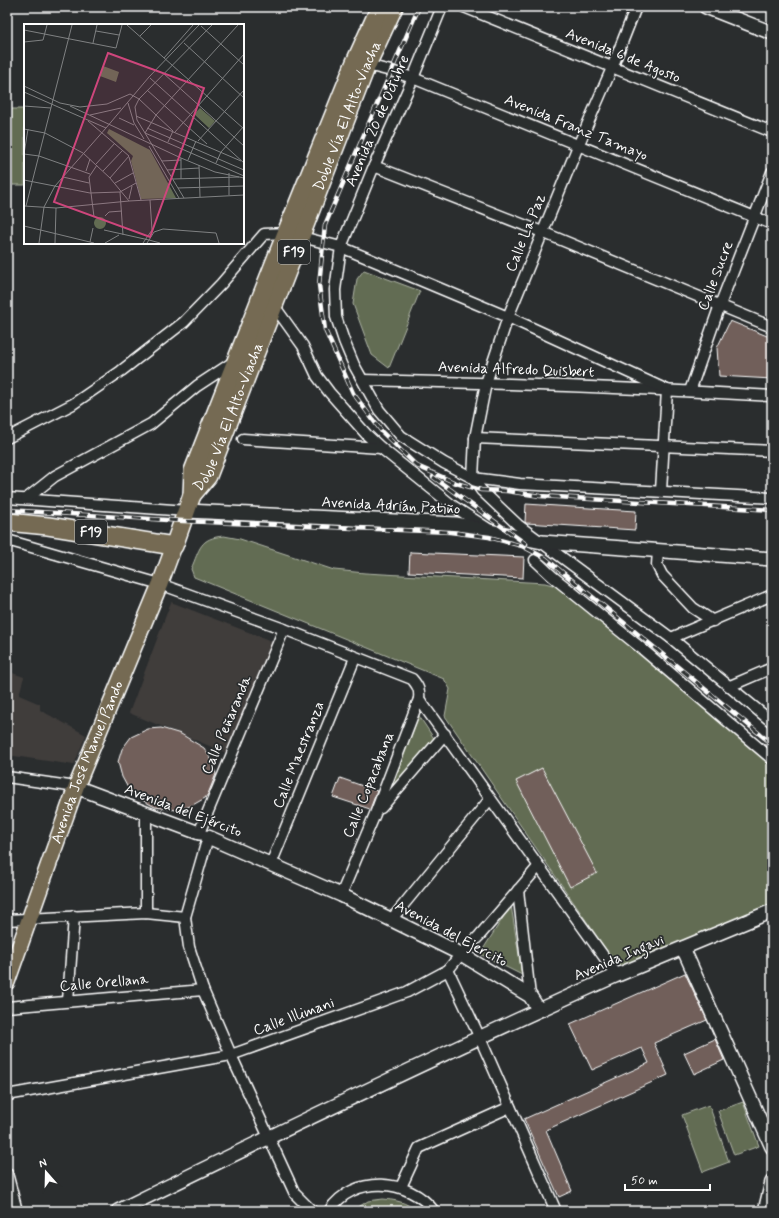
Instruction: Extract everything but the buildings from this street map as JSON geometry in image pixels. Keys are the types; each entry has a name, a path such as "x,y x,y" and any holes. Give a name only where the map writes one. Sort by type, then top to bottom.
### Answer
{"highway":[{"name":"Doble Vía El Alto-Viacha","path":"192,495 208,476 275,307 293,235 355,62 380,7"},
{"name":"Doble Vía El Alto-Viacha","path":"192,495 193,471 235,361 293,235 394,7"},
{"name":"F19","path":"7,522 48,526 174,546 192,495"}],"main road":[{"name":"Avenida José Manuel Pando","path":"7,982 76,787 160,584 174,546"}],"street":[{"name":"Avenida 20 de Octubre","path":"442,7 341,247 335,290 336,317 344,341 379,410 401,436 444,463 473,478"},
{"name":"Avenida 6 de Agosto","path":"464,7 772,132"},
{"name":"Calle La Paz","path":"473,478 474,438 486,383 508,317 636,7"},
{"path":"706,7 772,33"},
{"name":"Avenida Franz Tamayo","path":"367,65 413,78 772,224"},
{"path":"374,166 542,232 772,327"},
{"name":"Calle Sucre","path":"690,391 720,305 772,172"},
{"path":"7,438 73,404 121,371 184,322 222,284 264,234 293,235 341,247 508,317 667,390 661,491"},
{"path":"275,307 303,346 317,376 367,435 453,506 492,532"},
{"path":"26,499 55,476 151,424 197,386 235,361"},
{"name":"Avenida Alfredo Quisbert","path":"363,380 667,390 772,396"},
{"path":"474,438 772,451"},
{"path":"243,439 381,448"},
{"path":"473,478 520,484 772,498"},
{"path":"473,478 481,490 518,525 670,638 772,722"},
{"name":"Avenida Adrián Patiño","path":"7,498 187,511 457,524 542,542 772,559"},
{"path":"7,540 160,584 284,629 355,658"},
{"path":"658,551 657,565 662,575 693,608 713,620"},
{"path":"535,560 552,576 641,648 772,759"},
{"path":"670,638 772,595"},
{"name":"Calle Peñaranda","path":"284,629 203,835 185,917 189,947 203,990 231,1055 295,1194 312,1211"},
{"name":"Calle Copacabana","path":"341,895 375,814 420,693 418,685 412,679 355,658"},
{"name":"Calle Maestranza","path":"272,864 355,658"},
{"path":"730,686 772,668"},
{"path":"419,699 538,867 617,975"},
{"path":"375,814 445,734"},
{"name":"Avenida del Ejército","path":"7,777 76,787 203,835 341,895"},
{"path":"392,920 490,799"},
{"path":"146,813 146,913"},
{"name":"Calle Illimani","path":"7,1094 231,1055 407,992 448,970 538,867"},
{"path":"518,890 530,996"},
{"name":"Avenida del Ejercito","path":"341,895 461,954 530,996 539,1010"},
{"name":"Avenida Ingavi","path":"118,1211 268,1137 539,1010 617,975 772,911"},
{"path":"7,920 146,913 185,917"},
{"path":"68,1001 74,916"},
{"path":"683,948 772,1147"},
{"path":"448,970 480,1038 556,1211"},
{"name":"Calle Orellana","path":"7,1007 203,990"},
{"path":"401,1187 419,1148 510,1106"},
{"path":"7,1173 17,1211"},
{"path":"764,1211 772,1182"},
{"path":"329,1211 332,1206 347,1194 364,1186 382,1184 401,1187 419,1196 434,1211"}],"shaded area":[{"path":"171,602 274,642 229,754 129,713"},
{"path":"7,671 24,677 19,695 40,704 40,710 86,735 74,765 7,755"}],"green space":[{"path":"7,109 24,109 24,185 7,185"},
{"path":"364,270 420,291 389,368 372,355 353,304 357,279"},
{"path":"224,536 240,539 334,570 545,583 556,586 567,593 772,762 772,905 620,966 614,961 445,716 450,689 444,679 194,577 191,569 199,550 205,542 210,539"},
{"path":"417,713 435,740 386,799"},
{"path":"511,905 522,975 480,954"},
{"path":"743,1102 759,1146 734,1155 718,1111"},
{"path":"709,1105 729,1162 703,1172 682,1115"},
{"path":"383,1199 401,1202 409,1205 416,1211 352,1211 368,1201"}],"railway":[{"path":"419,7 325,225 319,285 325,330 353,393 382,432 417,466 456,483 481,490 507,491 540,496 772,510"},
{"path":"433,477 526,544"},
{"path":"7,510 183,521 450,532 489,537 522,546 545,558 772,744"}]}
